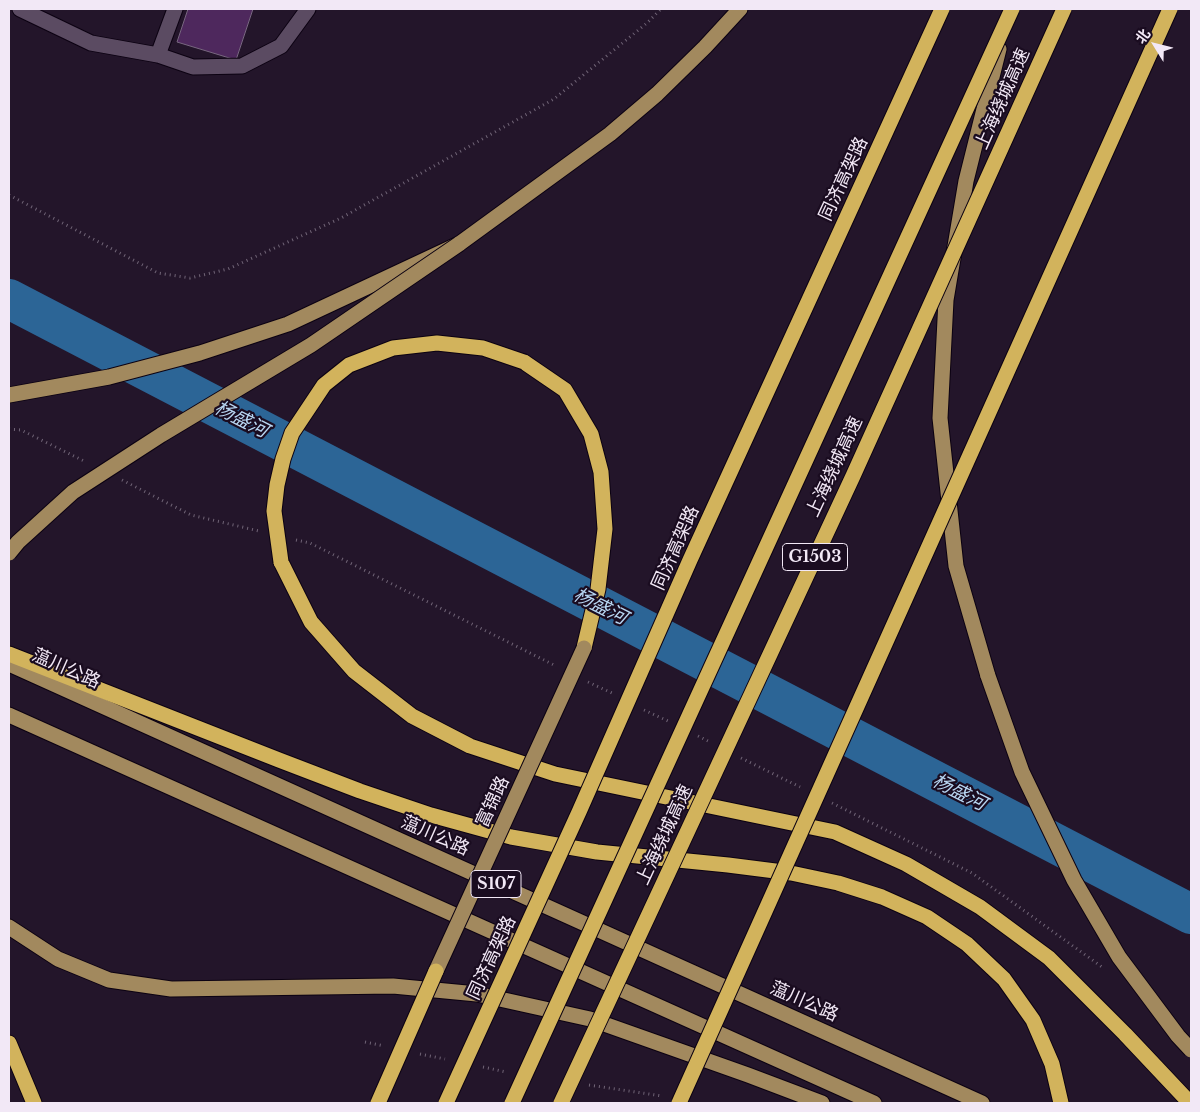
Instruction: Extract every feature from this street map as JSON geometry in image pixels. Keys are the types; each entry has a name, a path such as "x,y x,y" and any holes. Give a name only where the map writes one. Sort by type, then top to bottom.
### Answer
{"highway":[{"name":"同济高架路","path":"446,1103 579,812 690,560 942,9"},
{"name":"上海绕城高速","path":"512,1103 1011,9"},
{"name":"上海绕城高速","path":"561,1103 853,476 1064,9"},
{"path":"679,1103 1170,9"},
{"path":"584,648 598,589 605,529 601,472 591,434 565,390 524,362 483,348 437,343 393,348 349,365 324,386 292,434 283,459 274,511 281,562 311,622 354,670 412,716 470,746 555,774 835,832 906,864 980,906 1049,958 1125,1034 1190,1103"},
{"path":"9,654 297,766 431,815 511,836 597,852 791,873 838,883 882,897 927,917 967,944 1004,979 1033,1020 1052,1064 1062,1103"},
{"path":"378,1103 436,971"},
{"path":"9,1044 34,1103"}],"main road":[{"path":"9,553 18,542 73,492 161,435 311,345 459,244 567,167 657,94 705,47 740,9"},
{"path":"1011,9 991,75 966,181 946,300 940,418 956,566 988,676 1022,772 1074,880 1119,957 1178,1036 1191,1050"},
{"path":"9,394 109,378 200,353 288,324 459,244"},
{"name":"富锦路","path":"436,971 584,648"},
{"name":"蕰川公路","path":"9,664 982,1103"},
{"name":"S107","path":"9,715 874,1103"},
{"path":"9,927 58,959 109,980 171,989 393,986 476,994 590,1020 822,1103"}],"street":[{"path":"20,9 91,43 158,55 193,67 242,66 281,46 308,9"},
{"path":"158,55 175,9"}],"path":[{"path":"9,195 158,273 190,278 228,269 341,218 554,99 647,23 661,9"}],"building":[{"path":"188,9 253,9 236,60 177,42"}],"waterway":[{"name":"杨盛河","path":"9,299 1191,914"}]}
